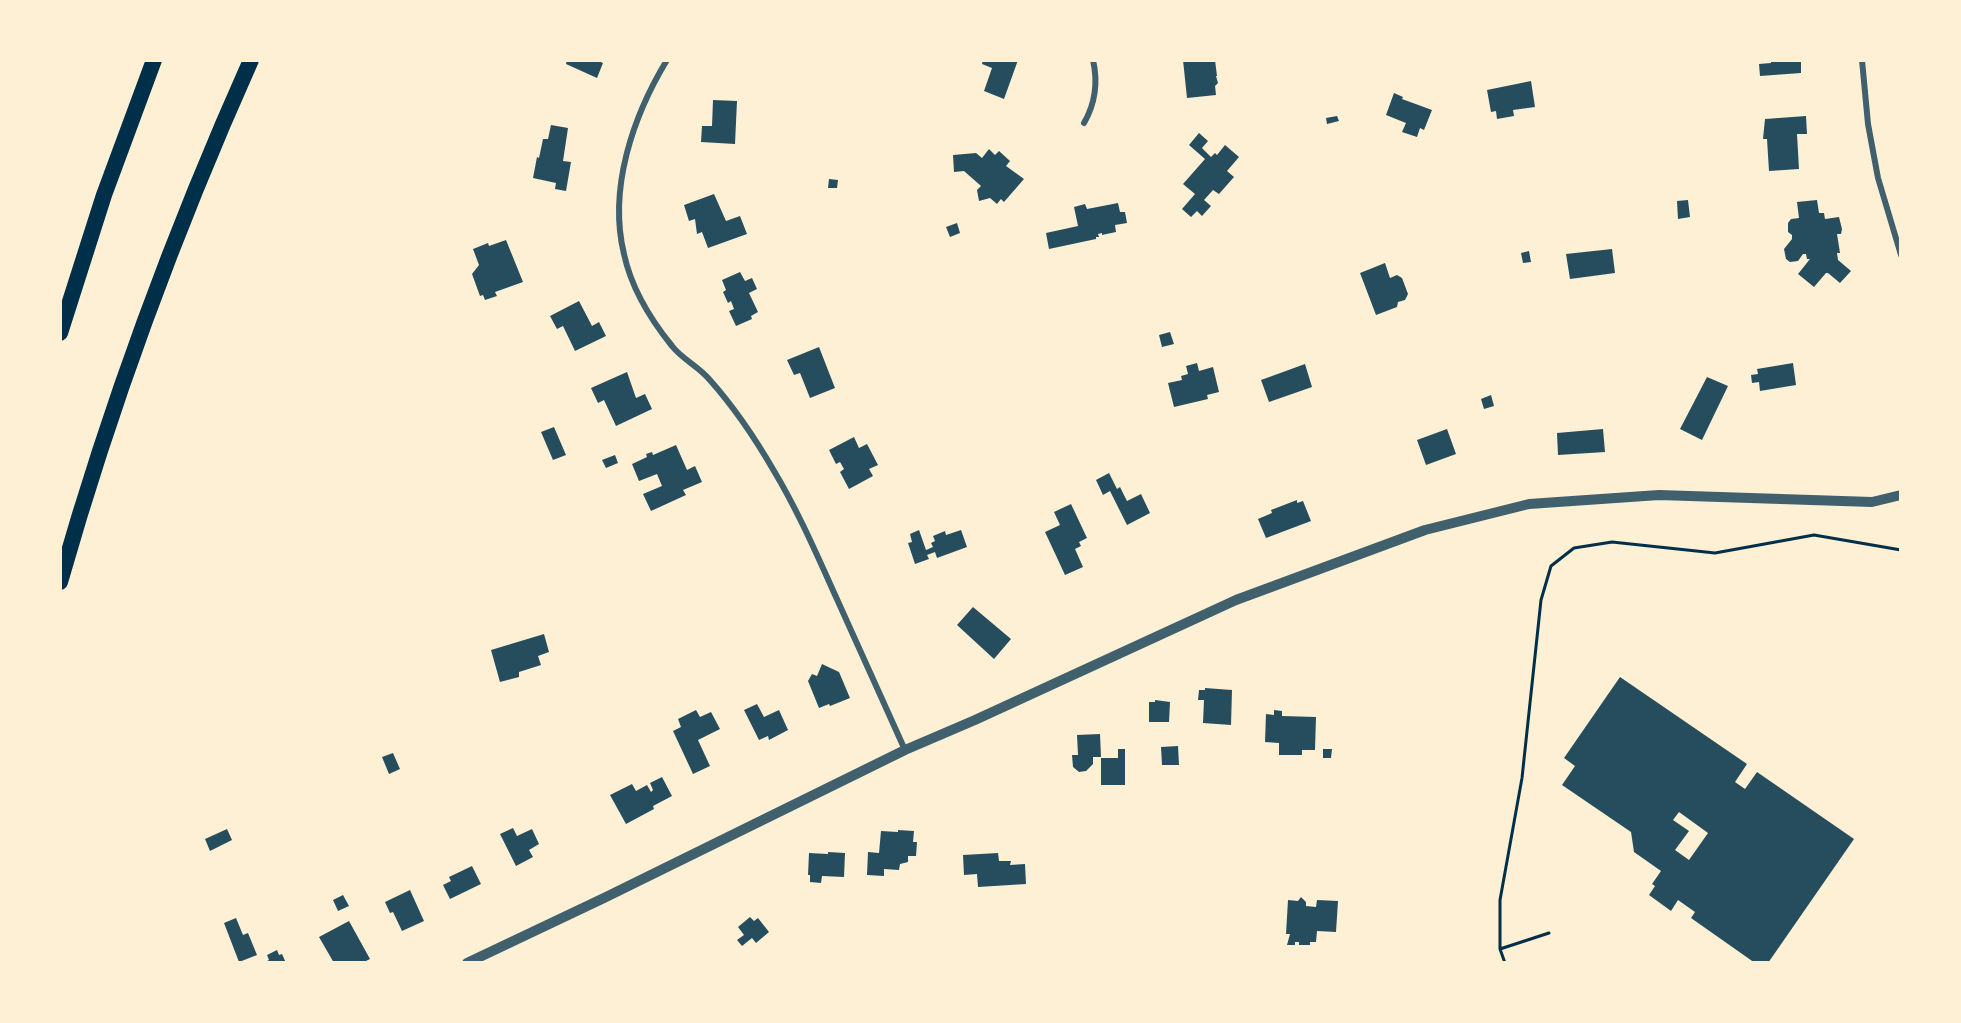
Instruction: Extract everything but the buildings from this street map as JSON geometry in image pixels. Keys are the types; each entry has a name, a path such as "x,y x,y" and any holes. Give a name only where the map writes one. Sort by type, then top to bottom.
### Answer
{"highway":[{"path":"60,333 104,195 154,60"},
{"path":"60,582 97,456 150,302 208,158 251,60"}],"street":[{"path":"668,60 646,101 630,142 621,185 619,222 624,255 650,315 673,348 707,377 732,406 752,433 776,474 814,550 905,750"},
{"path":"1084,123 1092,109 1096,75 1093,60"},
{"path":"1862,60 1868,124 1878,177 1901,255"},
{"path":"467,963 905,750 1236,600 1425,530 1529,504 1646,495 1872,502 1901,495"}],"path":[{"path":"1505,963 1500,949 1500,900 1522,778 1541,600 1551,566 1574,548 1612,542 1715,553 1814,535 1901,550"},
{"path":"1500,949 1550,933"}]}
